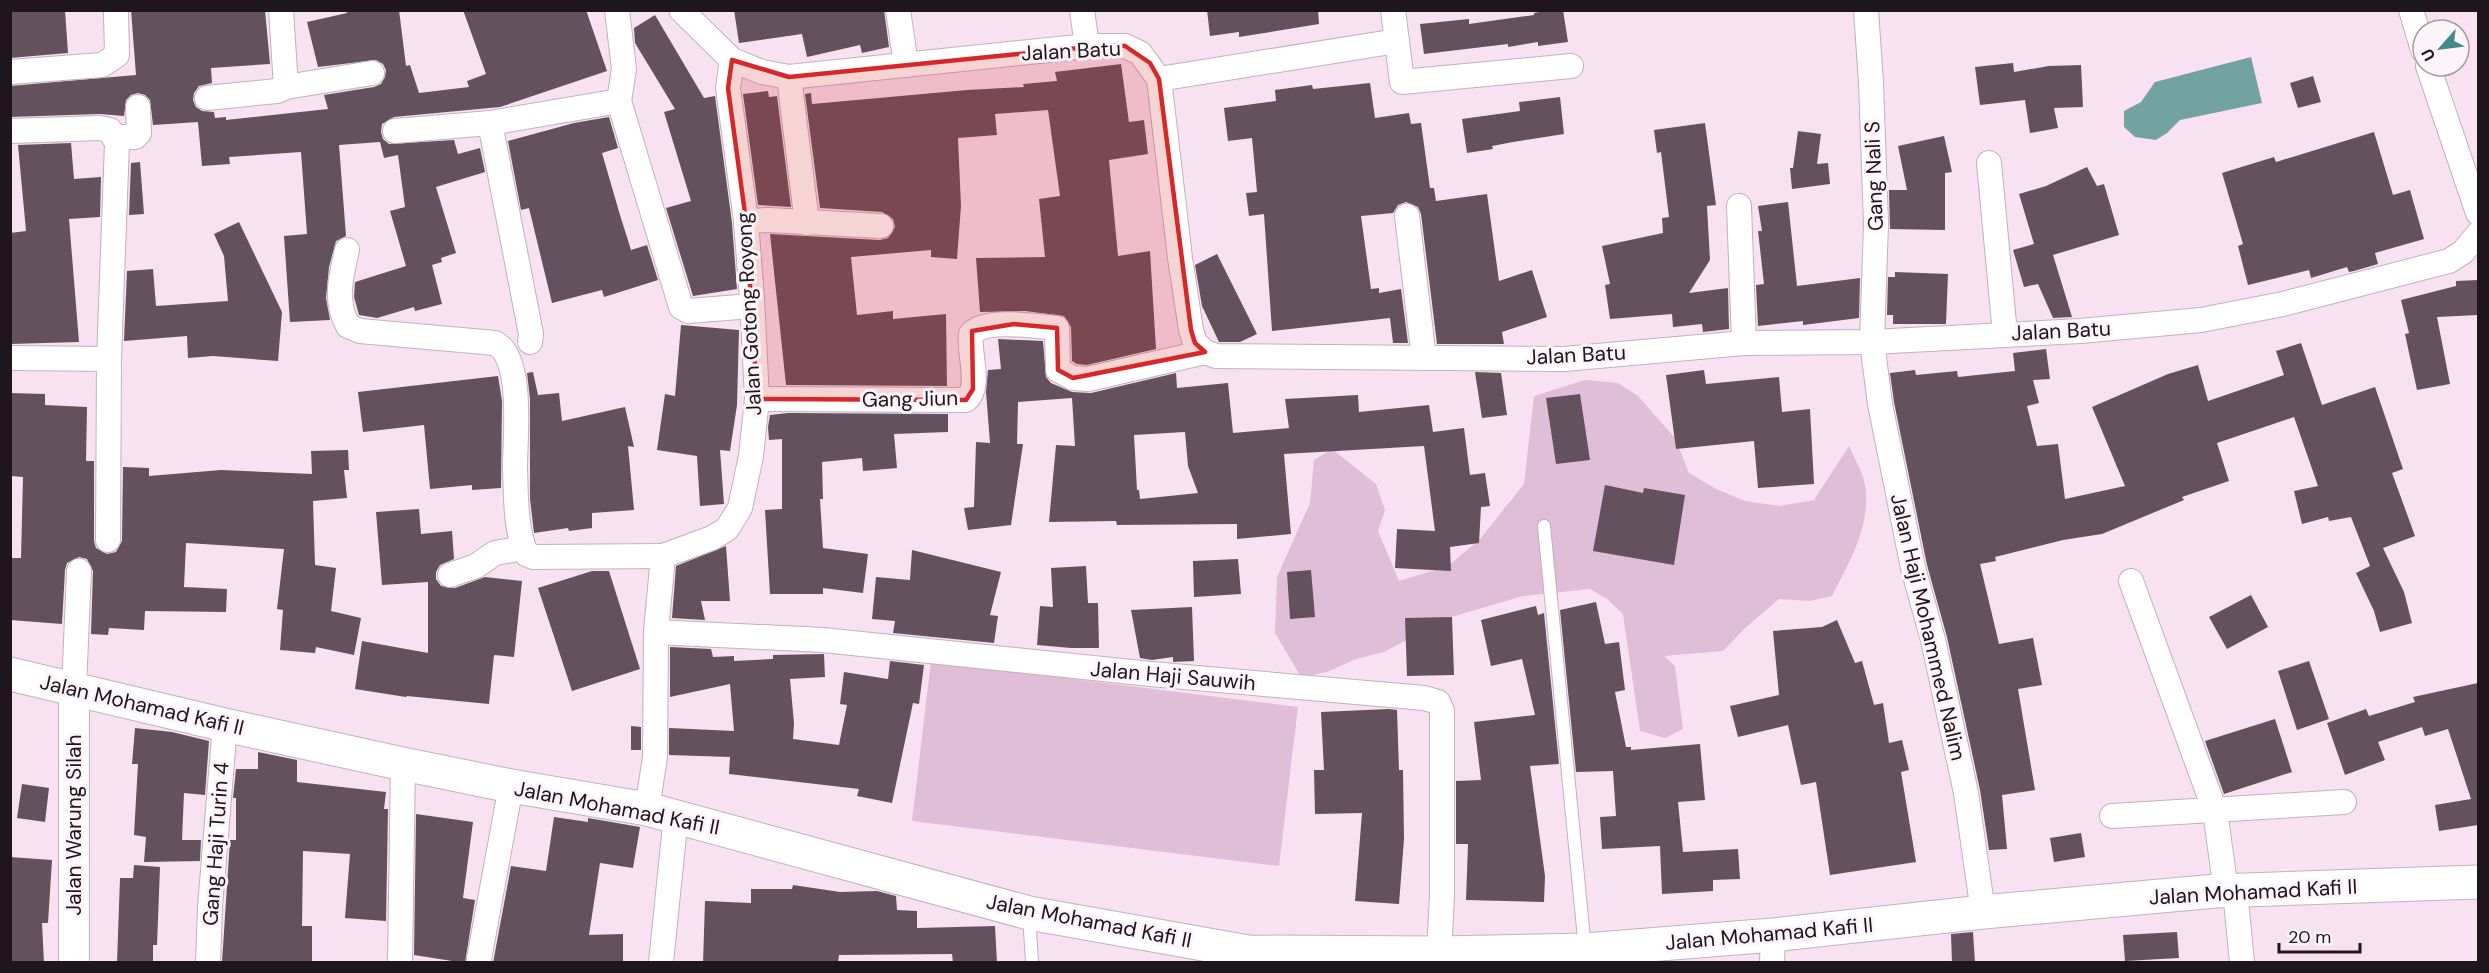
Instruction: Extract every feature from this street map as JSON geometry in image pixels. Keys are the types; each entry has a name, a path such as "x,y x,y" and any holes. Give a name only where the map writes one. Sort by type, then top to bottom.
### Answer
{"main road":[{"name":"Jalan Mohamad Kafi II","path":"10,674 75,667 225,725 511,786 658,805 1029,914 1248,952 1440,941 1584,941 1772,949 1982,903 2228,885 2478,882"}],"street":[{"path":"280,10 286,87"},
{"path":"617,10 624,69 620,101 681,307 688,311 752,306"},
{"path":"681,10 732,60"},
{"path":"898,10 906,65"},
{"path":"1082,10 1087,46"},
{"path":"1393,10 1402,82 1571,66"},
{"name":"Gang Nali S","path":"1866,10 1876,224 1872,342"},
{"path":"10,72 102,65 117,54 116,13"},
{"path":"1159,79 1397,41"},
{"name":"Jalan Batu","path":"732,60 762,72 789,77 1087,46 1125,46 1140,52 1159,79 1180,258 1195,343 1205,352 1216,356 1564,359 1744,343 1872,342 2080,331 2201,320 2283,304 2449,261 2463,252 2478,234"},
{"name":"Jalan Gotong Royong","path":"524,548 526,554 533,557 663,556 712,538 727,529 740,508 751,456 756,399 746,221 728,88 732,60"},
{"path":"207,98 278,91 286,87 372,73"},
{"path":"789,77 807,223"},
{"path":"2432,78 2478,213"},
{"path":"395,131 490,123 620,101"},
{"path":"114,137 135,136 139,133 138,107"},
{"path":"490,123 531,334 530,342"},
{"path":"10,131 100,128 110,130 117,147 109,359 108,540"},
{"path":"1989,163 2005,334"},
{"path":"1739,206 1744,343"},
{"path":"1407,216 1425,358"},
{"path":"746,221 768,220 881,226"},
{"path":"347,250 339,286 339,303 348,326 360,331 495,343 504,349 515,384 515,466 520,532 524,548 495,553 476,566 450,575"},
{"name":"Gang Jiun","path":"756,399 966,400 970,397 973,380 971,334 981,328 1003,326 1056,328 1058,370 1073,378 1088,379 1205,352"},
{"name":"Jalan Haji Mohammed Nalim","path":"1872,342 1880,404 1913,568 1933,640 1966,793 1982,903"},
{"path":"10,358 109,359"},
{"path":"662,963 663,931 655,757 656,632 663,556"},
{"path":"75,667 80,571"},
{"path":"2132,581 2215,811 2242,963"},
{"name":"Jalan Haji Sauwih","path":"656,632 823,640 1151,674 1424,698 1438,702 1442,711 1440,941"},
{"name":"Jalan Warung Silah","path":"74,963 75,667"},
{"name":"Gang Haji Turin 4","path":"208,963 210,907 225,725"},
{"path":"400,961 403,764"},
{"path":"479,959 511,786"},
{"path":"2112,816 2344,802"}],"lane":[{"path":"1544,526 1584,941"},
{"path":"1029,914 1032,963"}],"highlighted area":[{"path":"1109,45 1125,46 1150,63 1159,79 1191,330 1195,343 1205,352 1073,378 1058,370 1057,328 1014,324 972,331 973,389 966,400 757,399 746,221 728,88 732,60 789,77"}],"shaded area":[{"path":"2251,57 2262,103 2180,120 2156,140 2135,137 2124,127 2124,111 2141,102 2155,82"},
{"path":"1585,380 1618,383 1638,396 1675,438 1689,473 1716,489 1745,501 1780,506 1814,500 1849,446 1864,480 1865,515 1858,543 1832,596 1810,601 1779,599 1744,629 1723,651 1664,656 1675,666 1683,729 1665,738 1640,731 1623,614 1607,599 1590,589 1523,596 1448,618 1384,652 1356,659 1327,672 1301,677 1275,633 1277,577 1310,503 1314,460 1332,449 1376,484 1385,510 1378,531 1399,581 1448,566 1480,539 1524,484 1534,396"},
{"path":"931,661 1298,707 1279,866 912,821"}],"building":[{"path":"10,10 65,10 68,53 10,58"},
{"path":"131,10 265,10 270,64 211,68 212,83 199,86 194,93 193,100 196,107 202,111 214,112 215,118 226,117 226,120 328,109 324,95 381,84 386,70 383,64 376,60 318,67 307,22 347,13 346,10 399,10 406,66 410,65 419,93 469,87 467,81 486,74 463,10 586,10 607,71 500,107 394,117 382,124 383,139 389,144 454,140 458,154 480,148 485,172 436,187 456,253 441,258 442,262 432,265 442,304 415,311 414,307 377,318 359,315 354,297 355,282 406,266 390,211 405,207 398,155 384,158 380,142 339,145 346,236 336,241 329,267 326,298 330,320 290,322 284,236 307,234 301,152 229,157 230,164 202,166 198,122 153,125 150,100 138,93 126,100 124,116 100,114 10,117 10,86 136,75"},
{"path":"734,10 884,10 889,47 862,53 860,45 807,57 802,34 739,43"},
{"path":"1207,10 1318,10 1319,24 1239,37 1239,32 1210,36"},
{"path":"1563,10 1568,42 1538,46 1538,42 1508,47 1508,44 1424,54 1420,24 1469,19 1469,24 1534,15 1534,13"},
{"path":"655,15 704,98 715,96 732,223 737,289 693,296 666,208 691,201 664,112 675,109 635,43 634,28"},
{"path":"2013,63 2014,72 2049,66 2081,65 2083,107 2054,108 2058,128 2030,133 2025,100 1980,105 1975,67"},
{"path":"1121,64 1129,122 1144,120 1148,154 1109,160 1118,256 1150,251 1156,349 1087,365 1077,364 1072,361 1071,327 1064,316 1025,311 980,312 976,258 1045,257 1039,199 1060,196 1048,110 995,114 997,135 958,138 961,206 957,259 931,257 931,250 851,257 857,315 893,311 893,319 946,314 947,386 786,385 770,234 880,240 888,238 895,227 893,219 882,212 820,208 805,94 811,93 812,104 1024,87 1023,84 1057,81 1055,72"},
{"path":"2313,76 2321,102 2298,108 2290,83"},
{"path":"1370,83 1375,118 1409,113 1411,124 1421,123 1430,188 1434,188 1436,201 1487,194 1499,281 1532,270 1547,317 1502,332 1504,344 1437,344 1421,214 1418,207 1406,202 1398,205 1393,213 1361,216 1371,289 1379,288 1379,293 1401,289 1408,343 1393,343 1390,318 1272,331 1264,214 1249,216 1246,193 1257,192 1252,138 1228,141 1224,108 1276,101 1275,90 1312,85 1313,89"},
{"path":"768,91 769,97 777,96 791,207 758,205 743,94"},
{"path":"1560,97 1564,134 1492,146 1493,149 1467,153 1462,119 1520,111 1519,102"},
{"path":"609,117 618,148 602,153 620,215 631,250 647,245 658,280 604,297 602,290 552,303 529,208 521,210 508,141 574,123"},
{"path":"1705,123 1716,205 1707,206 1710,260 1689,293 1728,288 1729,329 1703,332 1702,324 1673,327 1672,314 1610,319 1605,285 1610,284 1602,246 1663,233 1662,218 1669,217 1661,152 1657,153 1654,130"},
{"path":"1798,131 1821,134 1817,164 1828,163 1830,184 1792,189 1790,168 1793,168"},
{"path":"2374,132 2393,195 2410,190 2424,239 2375,253 2378,264 2354,271 2349,272 2347,267 2311,278 2309,270 2248,285 2238,246 2243,244 2222,173 2274,157 2276,162"},
{"path":"1944,136 1952,172 1945,173 1945,230 1890,229 1889,190 1907,190 1898,146"},
{"path":"71,143 74,179 101,177 100,217 69,219 79,342 10,344 10,233 26,231 18,145"},
{"path":"140,162 144,214 129,215 131,163"},
{"path":"2087,167 2097,186 2104,184 2119,235 2053,255 2072,317 2053,318 2038,284 2024,287 2013,250 2034,244 2019,194 2046,186"},
{"path":"1788,202 1797,286 1860,278 1859,318 1803,325 1803,321 1758,326 1756,285 1764,284 1758,231 1762,231 1758,206"},
{"path":"239,222 282,312 278,361 213,356 188,358 187,336 124,341 127,271 153,269 156,306 228,301 224,256 214,234"},
{"path":"1217,254 1257,334 1240,342 1219,342 1202,306 1195,265"},
{"path":"1895,272 1948,274 1946,324 1893,324 1893,315 1887,315 1888,277 1895,277"},
{"path":"2478,280 2478,315 2437,317 2450,384 2417,390 2405,334 2409,333 2401,300 2456,286 2456,281"},
{"path":"681,325 739,330 737,405 730,451 720,450 724,504 700,506 697,456 657,450 665,394 675,396"},
{"path":"998,339 1043,341 1046,377 1051,383 1072,392 1091,393 1176,373 1177,388 1228,383 1233,433 1289,428 1285,399 1358,395 1359,412 1429,405 1433,432 1464,428 1470,475 1485,473 1490,506 1481,507 1479,543 1450,547 1451,571 1395,568 1397,529 1435,531 1424,446 1284,454 1291,534 1237,539 1237,524 1117,525 1116,521 1049,522 1056,445 1075,446 1072,398 1018,402 1017,444 1023,444 1011,525 968,530 964,508 974,507 976,442 990,443 986,392 988,370 1001,369","holes":["1185,432 1188,466 1198,493 1140,499 1139,490 1137,490 1134,435"]},
{"path":"2301,343 2322,405 2375,387 2403,469 2392,473 2415,536 2383,548 2404,592 2412,623 2380,632 2374,611 2356,573 2370,566 2351,517 2329,521 2328,517 2302,524 2294,491 2318,486 2294,417 2217,443 2229,481 2182,497 2184,500 2102,534 2063,540 1995,557 1996,561 1980,564 1999,644 2033,638 2042,685 2018,689 2035,790 2002,795 2007,849 1989,850 1980,790 1947,637 1927,565 1890,373 1915,370 1916,375 1957,371 1958,377 2015,371 2013,353 2046,349 2050,379 2033,380 2039,403 2027,406 2037,446 2058,444 2065,499 2125,486 2092,407 2168,374 2198,365 2208,401 2284,375 2276,351"},
{"path":"1704,370 1706,384 1779,377 1782,412 1810,409 1814,484 1758,488 1754,441 1676,449 1666,375"},
{"path":"533,372 538,395 559,393 562,421 625,407 634,447 628,446 634,510 592,513 592,528 569,531 568,528 534,533 530,499 530,399 527,373"},
{"path":"1475,372 1501,373 1507,415 1482,418"},
{"path":"498,376 502,401 501,488 472,490 472,485 430,489 424,425 363,432 358,392"},
{"path":"10,393 45,394 45,405 87,407 86,461 94,461 94,541 96,548 107,554 116,552 122,541 123,467 149,468 149,476 221,470 312,474 311,451 348,450 349,470 344,470 347,498 313,501 315,565 336,568 331,611 361,618 354,655 316,647 315,653 280,650 283,610 277,609 284,549 186,543 184,587 227,589 226,612 145,611 144,630 109,628 108,635 91,634 93,571 87,559 79,557 67,563 65,570 62,624 10,620 10,558 21,558 23,477 10,476"},
{"path":"1580,394 1590,460 1556,464 1546,398"},
{"path":"788,413 948,414 948,432 894,434 897,468 863,471 862,458 822,462 823,499 820,499 823,548 868,554 863,593 823,588 823,594 770,594 765,510 782,509 782,439 769,440 768,427 770,415"},
{"path":"1605,485 1643,493 1644,488 1685,495 1674,565 1593,551"},
{"path":"419,509 421,534 452,531 454,559 440,565 436,572 436,579 441,586 455,588 485,577 522,581 514,657 494,655 489,704 406,697 355,689 362,641 428,653 428,582 382,585 376,512"},
{"path":"726,546 730,601 701,601 705,620 672,618 676,566"},
{"path":"912,550 1001,572 990,615 998,616 994,643 893,633 895,621 872,619 876,577 910,580"},
{"path":"1238,559 1241,594 1194,597 1193,561"},
{"path":"1086,566 1088,603 1098,603 1099,648 1037,645 1040,606 1053,607 1051,568"},
{"path":"1311,570 1315,617 1290,619 1287,572"},
{"path":"592,571 609,571 640,669 572,691 538,588"},
{"path":"2251,595 2268,627 2227,649 2209,617"},
{"path":"1596,602 1605,644 1619,642 1625,690 1615,692 1626,747 1631,747 1631,750 1700,744 1705,800 1678,802 1683,852 1738,849 1740,879 1713,880 1713,891 1662,894 1660,846 1602,849 1600,817 1616,816 1613,771 1576,772 1560,610"},
{"path":"1536,606 1538,615 1544,613 1559,764 1530,766 1545,876 1544,902 1466,900 1468,844 1456,844 1456,781 1481,780 1474,722 1535,715 1522,659 1491,666 1481,620"},
{"path":"1192,607 1194,661 1173,662 1173,657 1152,660 1140,658 1131,610"},
{"path":"1452,617 1454,675 1407,676 1405,618"},
{"path":"1837,620 1855,663 1862,661 1874,705 1883,703 1889,743 1902,740 1909,770 1901,772 1916,862 1830,875 1816,782 1801,785 1788,725 1738,737 1730,706 1779,695 1773,631 1822,627"},
{"path":"670,647 711,649 713,657 734,656 734,661 773,659 773,655 824,654 825,677 790,679 793,739 839,745 847,705 840,704 844,672 888,679 890,661 924,665 919,704 913,703 892,803 857,796 859,789 729,774 730,757 669,755 669,728 734,731 730,684 670,697"},
{"path":"2309,661 2329,719 2297,730 2278,671"},
{"path":"2478,683 2478,825 2439,831 2435,805 2471,799 2448,729 2425,736 2422,727 2378,742 2385,760 2345,775 2327,723 2366,709 2369,716 2415,702 2413,697"},
{"path":"1397,710 1399,770 1403,770 1404,839 1399,904 1355,901 1362,813 1315,814 1314,770 1324,770 1321,712"},
{"path":"2275,719 2292,772 2224,794 2205,741"},
{"path":"631,726 641,727 641,750 631,750"},
{"path":"135,728 172,732 209,741 205,795 184,793 182,840 201,840 200,861 144,862 146,837 134,835 138,764 132,764"},
{"path":"258,752 297,760 297,782 386,792 384,809 388,809 386,921 345,918 350,854 303,851 302,926 312,926 312,963 222,962 230,840 236,840 236,798 233,798 236,769 258,769"},
{"path":"22,784 49,788 45,822 17,818"},
{"path":"416,814 473,822 463,898 475,900 465,963 414,955"},
{"path":"554,817 588,822 588,818 640,827 633,868 600,863 589,935 623,934 623,963 493,963 511,866 546,871"},
{"path":"2081,833 2085,857 2054,862 2050,838"},
{"path":"10,857 52,860 48,923 42,923 44,963 10,963"},
{"path":"134,865 160,867 157,945 153,945 153,963 117,963 120,878 133,878"},
{"path":"793,885 840,892 877,891 896,896 897,910 917,911 917,928 995,926 997,963 953,963 952,954 839,955 838,963 703,963 705,901 751,903 751,889 792,889"},
{"path":"1973,932 1975,963 1952,963 1951,934"},
{"path":"2177,932 2179,958 2125,961 2123,935"}]}
